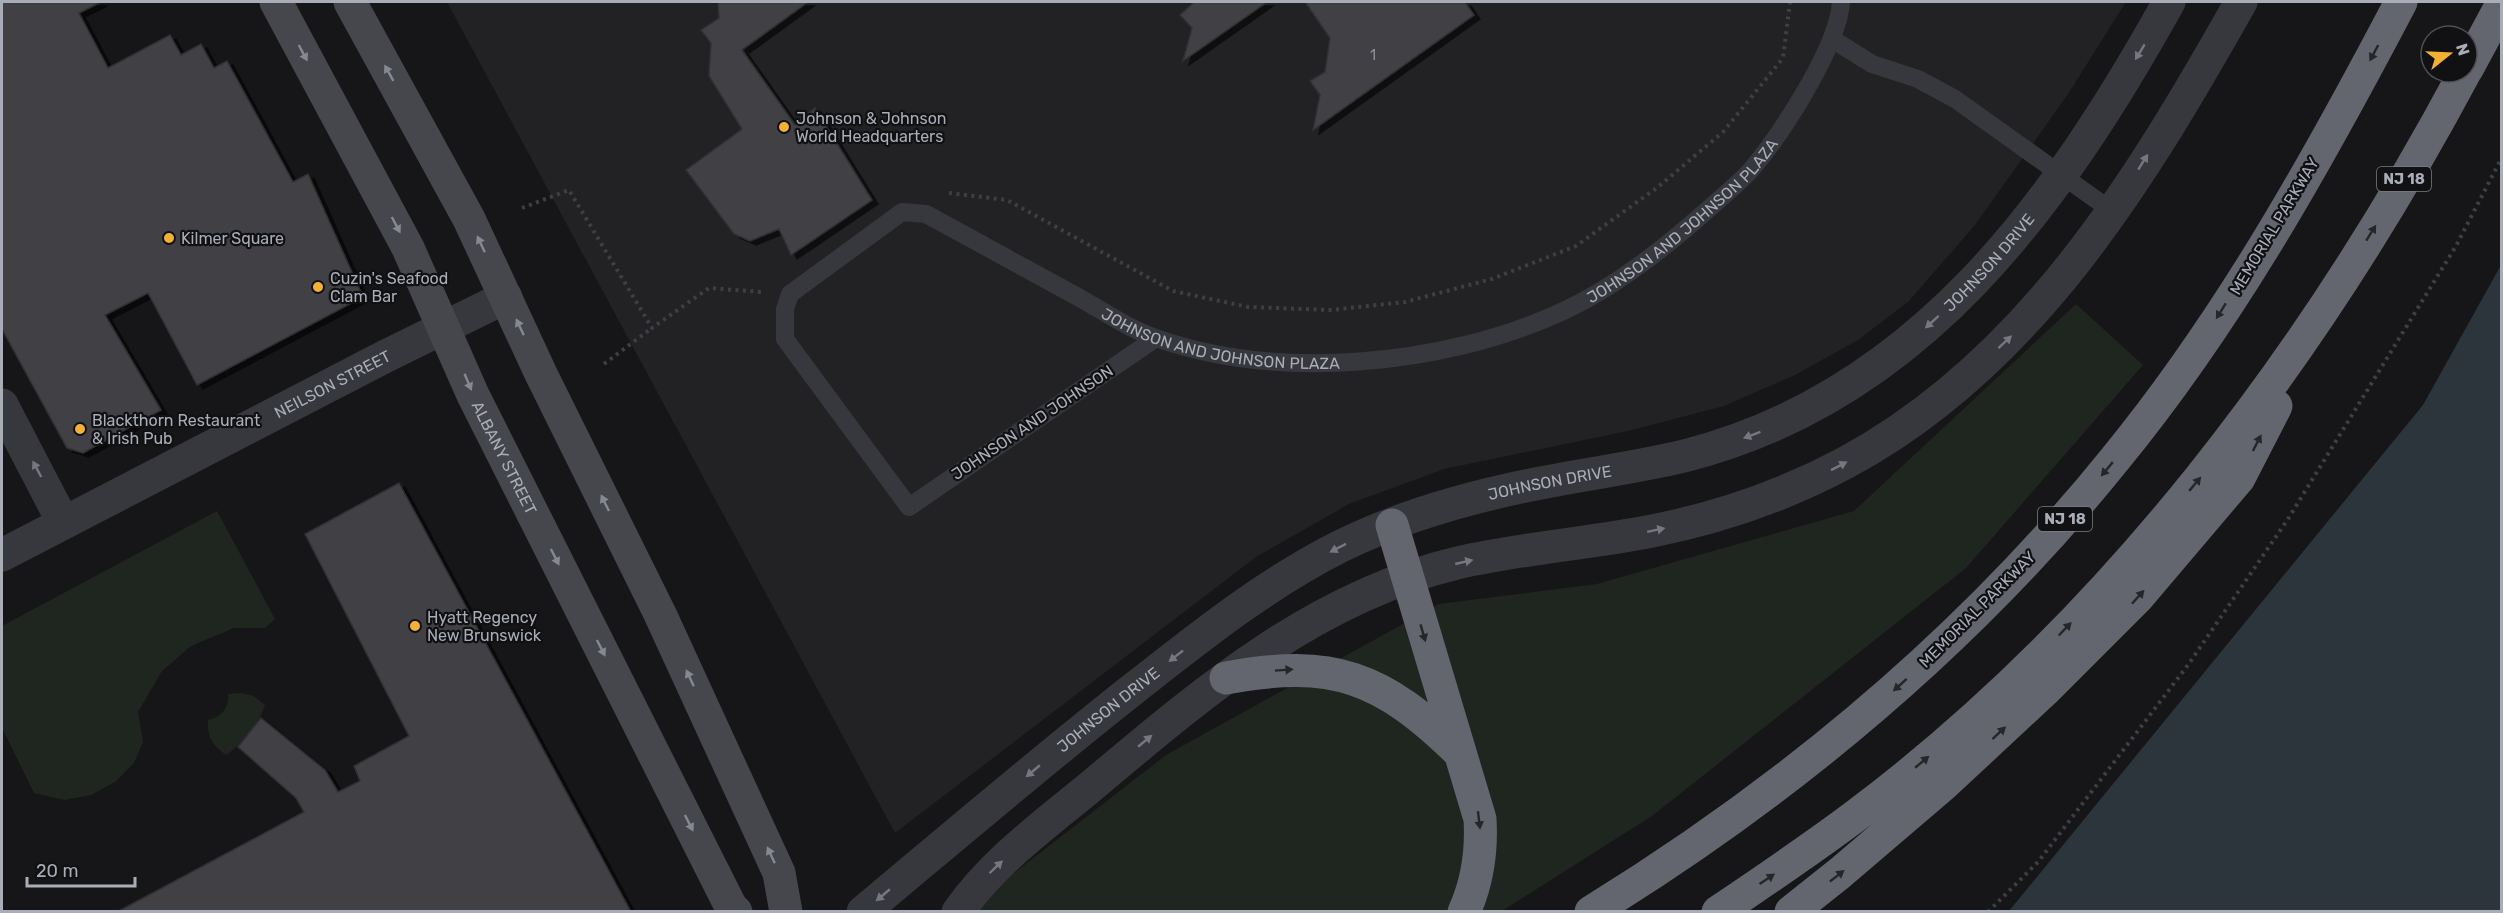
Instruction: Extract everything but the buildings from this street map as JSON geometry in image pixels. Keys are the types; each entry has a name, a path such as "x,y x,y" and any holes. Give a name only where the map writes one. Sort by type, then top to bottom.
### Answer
{"highway":[{"name":"MEMORIAL PARKWAY","path":"1590,912 1726,822 1872,709 1929,659 2075,508 2123,450 2204,339 2273,232 2349,102 2401,2"},
{"name":"NJ 18","path":"2479,46 2502,4"},
{"name":"NJ 18","path":"1718,912 1814,847 1905,777 1958,732 2049,645 2141,549 2226,447 2339,283 2409,172 2458,84"},
{"path":"1791,912 1943,785 2044,691 2138,597 2239,478 2339,283"},
{"path":"1392,525 1477,808 1481,841 1474,887 1464,912"},
{"path":"1226,678 1285,669 1329,672 1352,678 1399,699 1462,755"}],"main road":[{"name":"ALBANY STREET","path":"276,2 408,248 478,405 731,907 736,912"},
{"path":"350,2 469,219 660,614 780,873 786,912"}],"street":[{"name":"JOHNSON DRIVE","path":"863,912 1110,707 1250,600 1341,546 1392,525 1502,492 1710,449 1774,426 1805,411 1878,366 1948,307 2004,250 2062,175 2169,2"},
{"path":"958,912 1003,860 1171,719 1226,678 1317,617 1407,577 1491,556 1650,531 1697,520 1758,501 1844,463 1897,431 1929,407 2015,333 2067,274 2112,211 2241,2"},
{"name":"NEILSON STREET","path":"2,555 386,356 506,297"},
{"path":"2,405 63,522"}],"lane":[{"name":"JOHNSON AND JOHNSON PLAZA","path":"902,212 926,214 1156,338 1277,364 1350,363 1423,353 1485,339 1559,313 1625,275 1682,232 1749,172 1793,112 1832,39 1841,2"},
{"path":"1832,39 1872,64 1918,79 1955,99 2112,211"},
{"path":"790,294 902,212"},
{"name":"JOHNSON AND JOHNSON","path":"790,294 785,309 785,339 909,507 1156,338"}],"path":[{"path":"902,212 923,195 961,192 1007,200 1173,291 1248,307 1331,310 1405,302 1492,279 1576,246 1658,187 1723,132 1783,58 1790,2"},
{"path":"1988,912 2038,862 2081,806 2188,665 2288,519 2456,246 2502,157"},
{"path":"522,208 569,190 652,328"},
{"path":"604,364 709,288 790,294"}],"shaded area":[{"path":"447,2 2126,2 2068,94 1975,225 1909,301 1858,340 1795,375 1724,406 1628,431 1444,469 1349,504 1256,557 895,833"},
{"path":"2501,265 2501,911 2009,911 2423,405"},
{"path":"2076,304 2143,365 1966,568 1652,816 1502,911 964,912 1166,755 1439,604 1597,584 1854,511"},
{"path":"217,511 275,619 265,628 234,628 191,646 162,671 138,712 143,742 134,763 115,782 91,795 64,800 34,793 2,728 2,626"},
{"path":"241,693 254,696 265,705 250,733 226,755 211,740 208,720 224,711 228,703 228,694"}],"place":[{"name":"Johnson & Johnson World Headquarters","path":"784,127"},
{"name":"Kilmer Square","path":"169,238"},
{"name":"Cuzin's Seafood Clam Bar","path":"318,287"},
{"name":"Blackthorn Restaurant & Irish Pub","path":"80,429"},
{"name":"Hyatt Regency New Brunswick","path":"415,626"}]}
